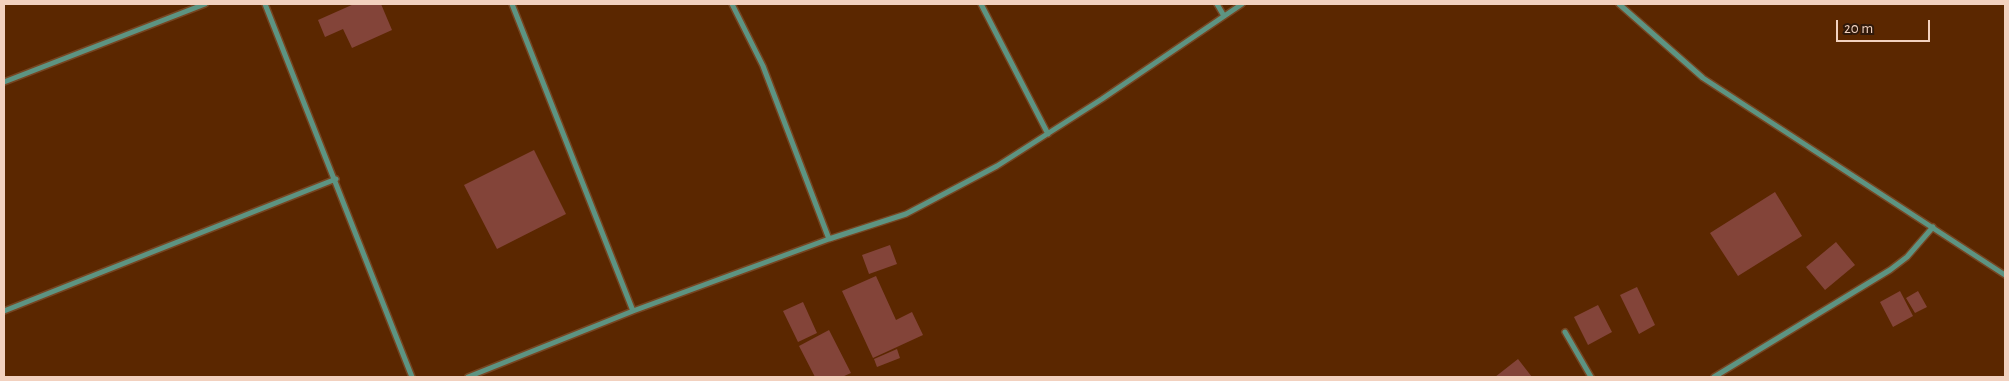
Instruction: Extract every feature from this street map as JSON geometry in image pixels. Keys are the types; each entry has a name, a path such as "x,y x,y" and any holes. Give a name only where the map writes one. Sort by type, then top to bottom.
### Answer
{"street":[{"path":"4,82 205,4"},
{"path":"265,4 336,179 412,377"},
{"path":"512,4 633,311"},
{"path":"732,4 763,66 829,239"},
{"path":"981,4 1048,134"},
{"path":"1217,4 1224,16"},
{"path":"468,377 633,311 829,239 906,214 997,166 1242,4"},
{"path":"1619,4 1703,78 2005,275"},
{"path":"4,311 336,179"},
{"path":"1714,377 1890,270 1907,257 1932,227"},
{"path":"1565,332 1591,377"}],"building":[{"path":"354,4 381,4 392,30 352,48 343,29 325,37 318,20"},
{"path":"534,150 566,214 497,249 464,185"},
{"path":"1775,192 1802,236 1738,276 1710,233"},
{"path":"1836,242 1855,265 1825,290 1806,267"},
{"path":"890,245 897,264 869,274 862,255"},
{"path":"876,276 896,320 912,312 923,335 873,358 842,291"},
{"path":"1637,287 1655,325 1639,334 1620,295"},
{"path":"1900,291 1913,316 1893,327 1880,302"},
{"path":"1918,291 1927,307 1915,313 1906,298"},
{"path":"803,302 817,333 798,342 783,311"},
{"path":"1598,305 1612,332 1588,345 1574,317"},
{"path":"829,330 851,373 842,377 815,377 799,346"},
{"path":"897,349 900,358 877,367 874,359"},
{"path":"1518,359 1532,377 1495,377"}]}
